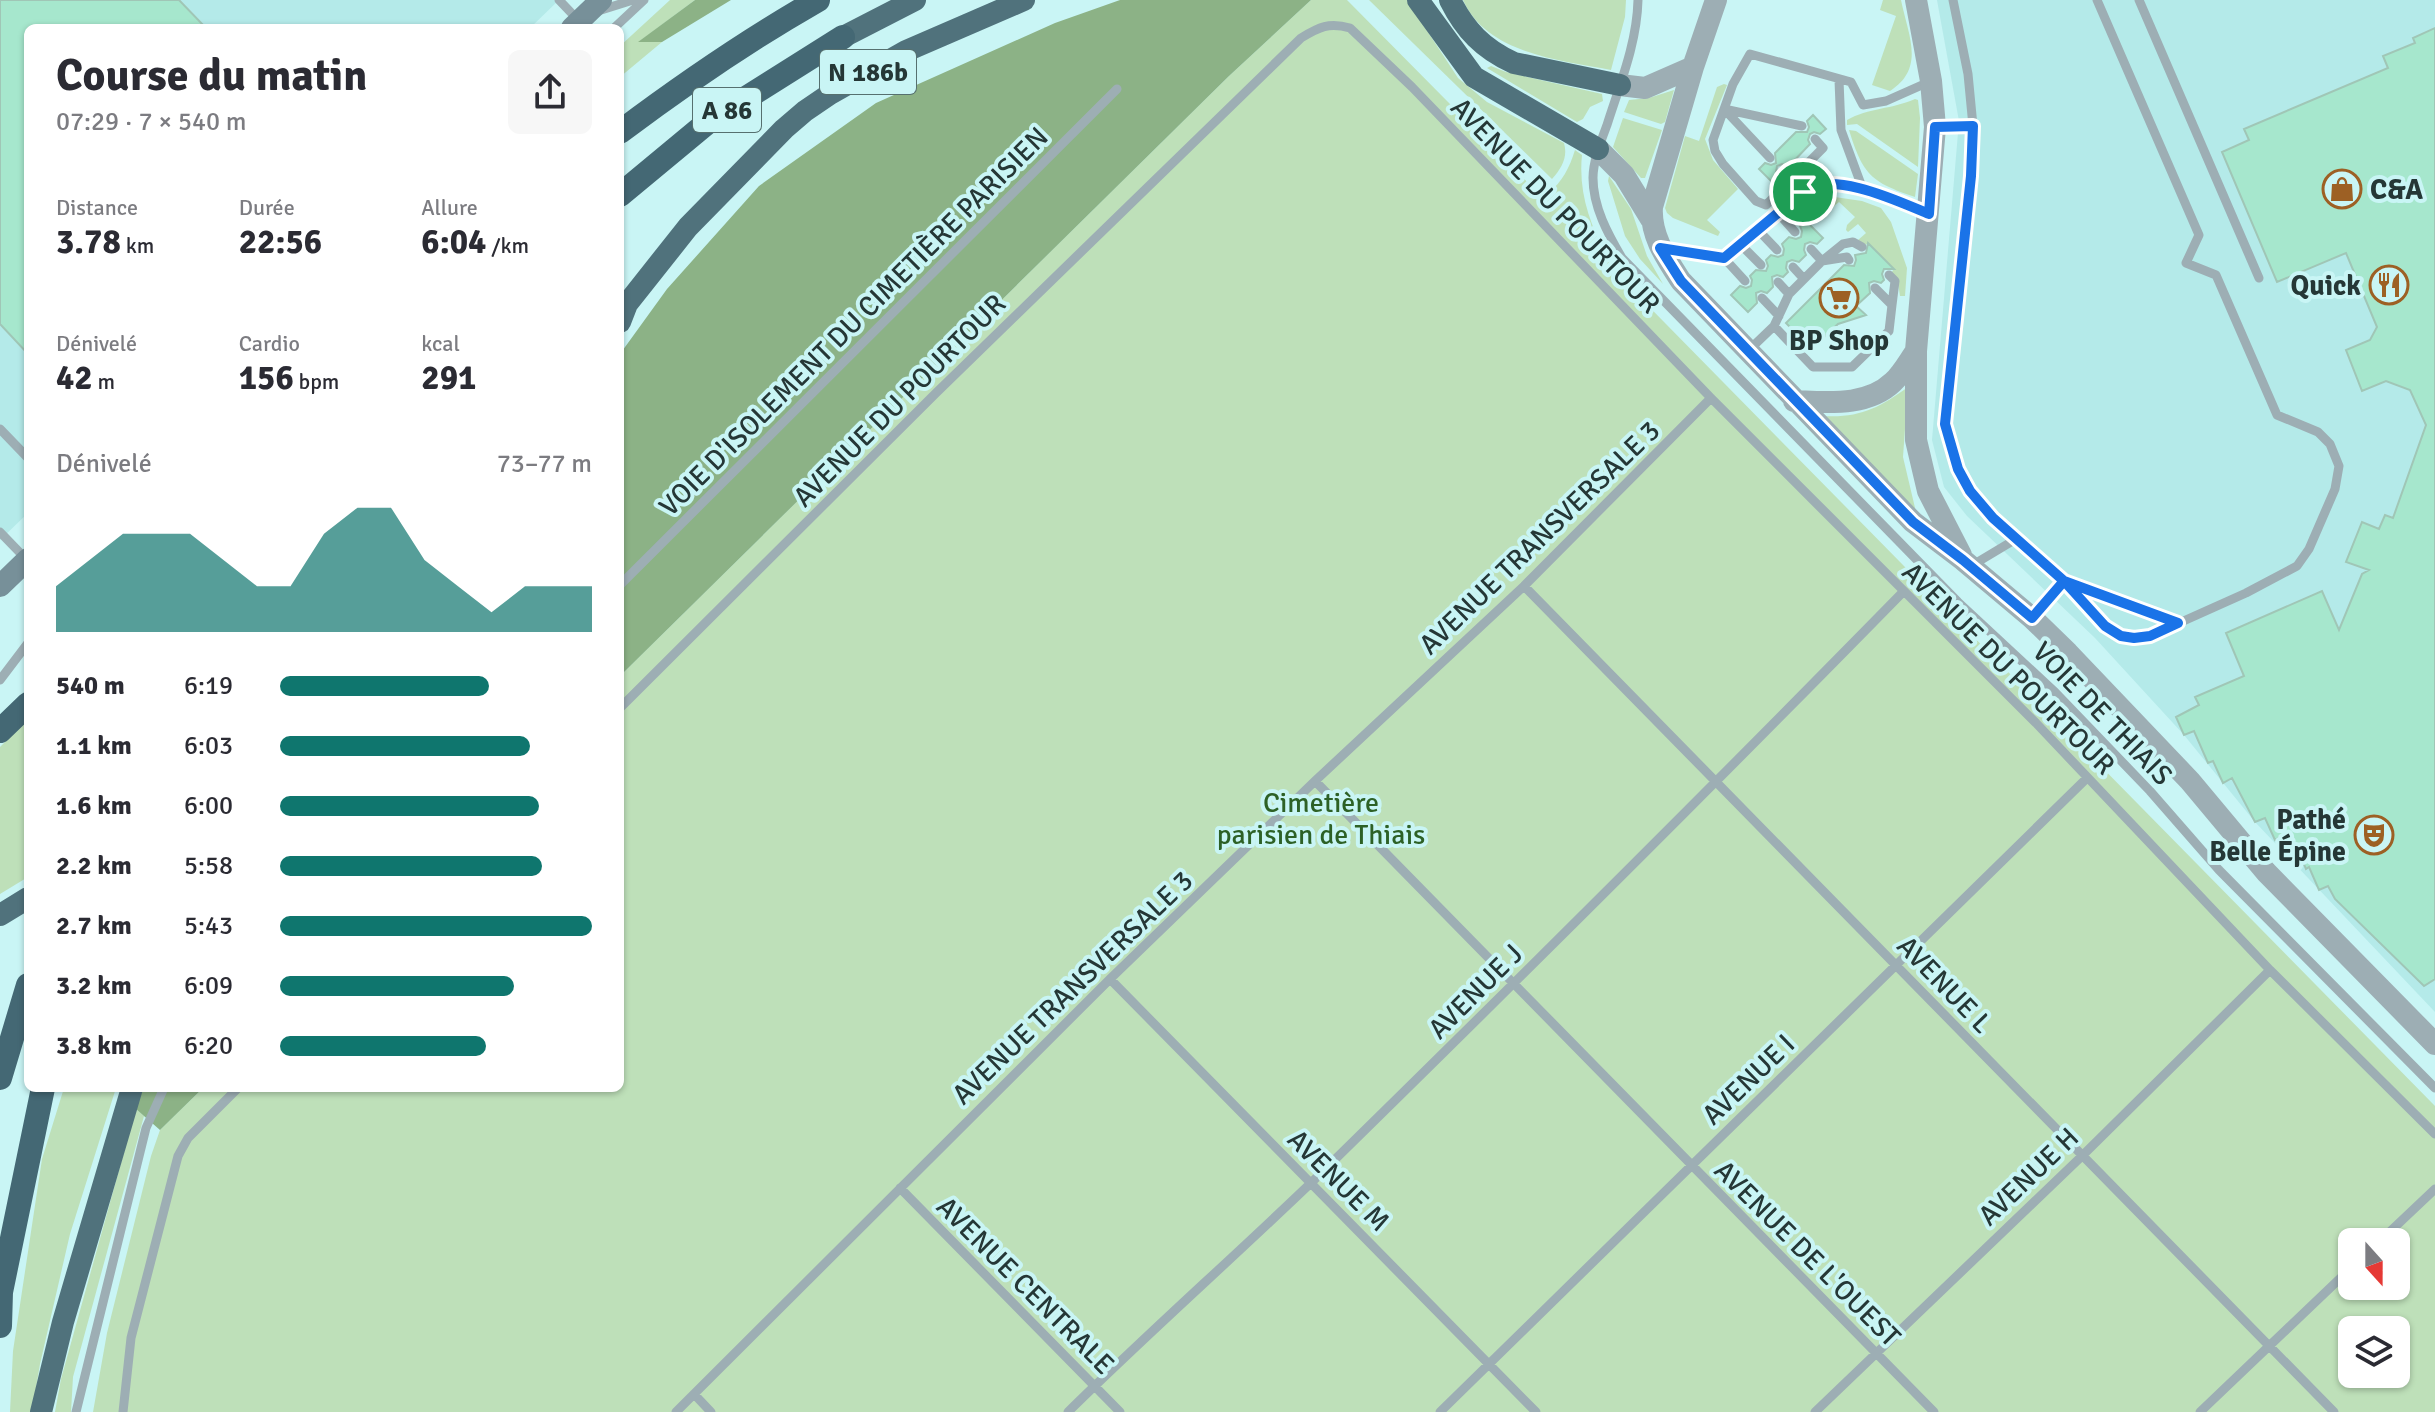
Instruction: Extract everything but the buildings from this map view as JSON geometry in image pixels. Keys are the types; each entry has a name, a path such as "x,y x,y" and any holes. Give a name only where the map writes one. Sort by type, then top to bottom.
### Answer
{"highway":[{"name":"A 86","path":"624,129 710,65 818,0"},
{"path":"843,37 915,0"},
{"name":"N 186b","path":"624,308 688,227 805,111 906,51 1024,0"},
{"path":"1418,0 1474,77 1598,149"},
{"path":"1450,0 1469,31 1498,56 1514,63 1620,85"},
{"name":"A 86","path":"624,192 708,122 843,37"},
{"path":"0,731 24,708"},
{"path":"0,915 24,900"},
{"path":"0,1078 24,998"},
{"path":"0,1326 1,1292 42,1092"},
{"path":"41,1412 63,1322 131,1092"}],"main road":[{"path":"0,586 24,563"}],"street":[{"path":"1651,219 1655,195 1716,0"},
{"path":"1916,0 1931,81 1935,127 1916,351 1916,440 1928,491 1967,563"},
{"path":"1620,85 1645,88 1693,67"},
{"path":"1598,149 1624,175 1651,219 1660,248 1681,281 1913,522 2032,618 2190,781 2266,872 2435,1044"},
{"path":"1794,401 1841,403 1870,396 1893,383 1916,351"}],"lane":[{"path":"559,0 584,16 633,0"},
{"path":"618,24 644,0"},
{"name":"VOIE DE THIAIS","path":"1638,0 1638,23 1598,149 1593,177 1607,232 1622,258 1958,602 2055,692 2150,791 2219,870 2435,1088"},
{"path":"1953,0 1968,74 1973,126 1971,176 1945,424 1955,461 1970,491 2016,539 2064,581 2105,626 2121,636 2134,638 2150,636 2246,593 2302,562 2335,489 2339,466 2330,444 2318,432 2277,415 2216,275 2186,263 2199,235 2097,0"},
{"path":"2139,0 2259,278"},
{"name":"AVENUE DU POURTOUR","path":"624,704 1081,251 1301,38 1320,26 1336,24 1350,28 1422,98 1711,398 2036,723 2270,970 2435,1134"},
{"path":"1815,139 1823,148 1769,204 1762,205 1756,201 1723,164 1713,140 1733,84 1750,54 1851,82 1863,105 1886,101 1931,81"},
{"path":"1839,80 1841,130 1862,187"},
{"name":"VOIE D'ISOLEMENT DU CIMETIÈRE PARISIEN","path":"624,581 1117,89"},
{"path":"1724,109 1802,126"},
{"path":"1724,109 1770,158"},
{"path":"1935,127 1973,126"},
{"path":"1783,171 1803,192"},
{"path":"1724,258 1815,185 1862,187 1929,214"},
{"path":"1778,213 1795,232"},
{"path":"1758,230 1777,250"},
{"path":"1749,350 1777,321 1789,294 1822,261 1849,242 1862,247"},
{"path":"1740,244 1761,265"},
{"path":"1660,248 1724,258 1745,281"},
{"path":"1811,249 1822,261"},
{"path":"1822,261 1847,257 1849,260"},
{"path":"1793,267 1804,279"},
{"path":"1762,298 1813,367 1852,367 1889,331 1895,281 1889,275"},
{"path":"1778,282 1789,294"},
{"path":"1875,288 1892,305"},
{"name":"AVENUE TRANSVERSALE 3","path":"676,1412 1110,979 1315,781 1524,586 1711,398"},
{"path":"0,429 24,454"},
{"path":"0,532 24,555"},
{"path":"1967,563 2016,539"},
{"path":"2064,581 2178,623"},
{"path":"2032,618 2064,581"},
{"name":"AVENUE L","path":"1524,586 2334,1412"},
{"name":"AVENUE J","path":"1068,1412 1310,1183 1513,984 1903,592"},
{"path":"0,680 24,648"},
{"name":"AVENUE I","path":"1440,1412 2087,778"},
{"name":"AVENUE DE L'OUEST","path":"1315,781 1934,1412"},
{"name":"AVENUE H","path":"1815,1412 2082,1156 2270,970"},
{"name":"AVENUE M","path":"1110,979 1536,1412"},
{"path":"76,1412 146,1128 162,1092"},
{"path":"123,1412 131,1338 178,1156 188,1138 234,1092"},
{"name":"AVENUE CENTRALE","path":"900,1188 1120,1412"},
{"path":"2394,1228 2435,1189"},
{"path":"2200,1412 2338,1280"},
{"path":"694,1394 711,1412"}],"shaded area":[{"path":"0,0 559,0 534,24 24,24 24,517 0,540"},
{"path":"1937,0 2435,0 2435,1012 2255,822 2184,735 2095,638 1967,516 1944,487 1932,440 1959,121"}],"green space":[{"path":"670,0 695,0 640,41 662,42 624,74 624,42"},
{"path":"695,0 731,0 662,42 638,42"},
{"path":"1120,0 1311,0 1229,76 624,672 624,348 667,289 759,186 876,103 1055,23"},
{"name":"Cimetière parisien de Thiais","path":"1311,0 1347,0 1541,196 1544,191 1548,194 1562,179 1575,150 1582,155 1584,197 1597,236 1610,262 1608,265 2435,1106 2435,1412 93,1412 107,1333 151,1156 160,1130 199,1092 624,1092 624,672 1229,76"},
{"path":"1369,0 1407,0 1458,78 1487,102 1564,143 1563,162 1552,179"},
{"path":"1463,0 1626,0 1625,17 1611,70 1548,58 1507,43 1474,18"},
{"path":"1883,0 1901,0 1912,50 1908,72 1890,91 1872,85 1896,16 1880,10"},
{"path":"1491,66 1602,94 1603,101 1590,107 1583,119 1577,122 1487,68"},
{"path":"1727,85 1705,139 1713,160 1738,189 1707,220 1720,232 1718,236 1673,218 1665,208 1685,136 1699,141 1717,87"},
{"path":"1674,90 1665,122 1661,124 1624,112 1629,100"},
{"path":"1918,100 1920,118 1918,167 1857,124 1847,125 1847,120 1855,116"},
{"path":"1623,118 1662,130 1645,178 1641,178 1613,147"},
{"path":"1849,130 1856,131 1918,174 1915,197 1888,187 1871,175 1859,157"},
{"path":"1609,176 1631,209 1647,256 1663,284 1640,259 1625,236"},
{"path":"1821,195 1862,201 1881,208 1891,222 1907,268 1905,296 1900,296 1898,283 1891,273 1894,269 1868,243 1864,246 1857,241 1866,233 1858,224 1848,232 1846,230 1855,217 1839,202 1827,212 1817,202"},
{"path":"1908,387 1903,457 1916,512 1823,416 1868,410"},
{"path":"24,723 24,879 0,894 0,747"},
{"path":"63,1092 115,1092 70,1234 32,1412 10,1412 13,1351 42,1159"},
{"path":"142,1092 199,1092 160,1130 136,1109"},
{"path":"136,1109 144,1116 73,1377 71,1412 55,1412 61,1379"}],"place":[{"name":"C&A","path":"2342,189"},
{"name":"Quick","path":"2389,285"},
{"name":"BP Shop","path":"1839,298"},
{"name":"Pathé Belle Épine","path":"2374,835"}],"route":[{"path":"1803,192 1724,258 1660,248 1681,281 1913,522 2032,618 2064,581 2178,623 2150,636 2134,638 2121,636 2105,626 2064,581 1993,518 1970,491 1958,469 1945,424 1971,176 1973,126 1935,127 1929,214 1862,187 1815,185 1803,192"}]}
